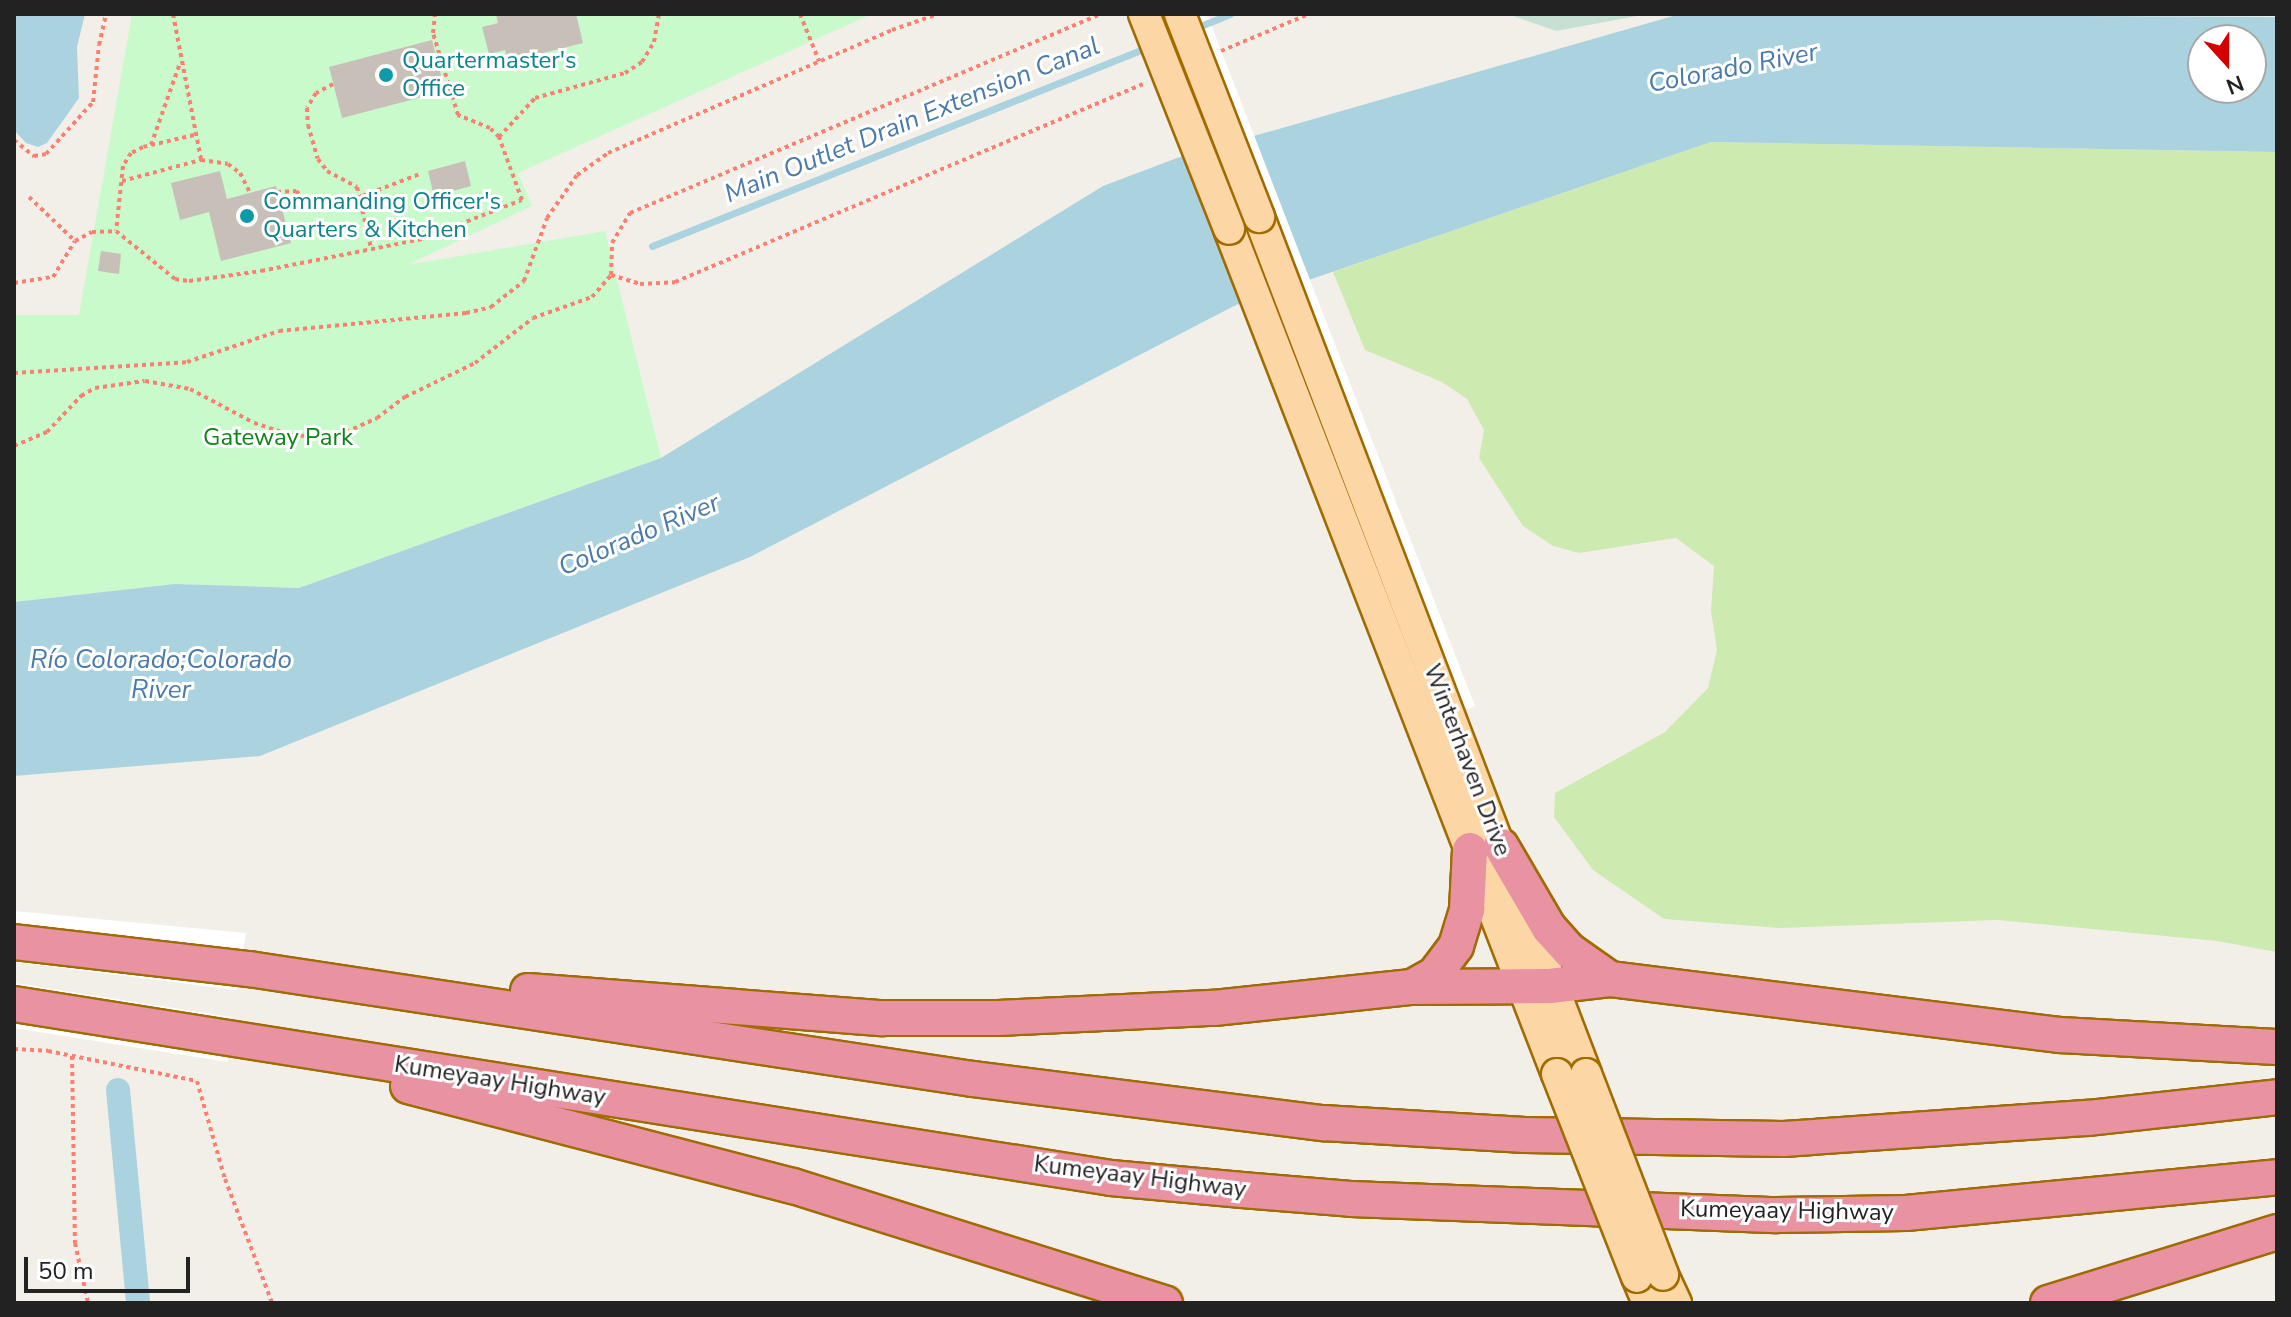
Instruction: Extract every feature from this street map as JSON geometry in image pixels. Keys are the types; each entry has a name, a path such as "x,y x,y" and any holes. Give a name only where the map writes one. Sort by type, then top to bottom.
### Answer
{"highway":[{"path":"1485,848 1570,951 1610,979"},
{"path":"1412,987 1435,974 1456,946 1485,848"},
{"path":"14,942 249,969 973,1079 1354,1125 1525,1135 1784,1139 2088,1118 2277,1097"},
{"path":"249,969 882,1018 998,1018 1187,1009 1412,987 1537,986 1610,979 2060,1035 2277,1047"},
{"name":"Kumeyaay Highway","path":"14,1004 1111,1178 1351,1199 1777,1215 1892,1213 2277,1177"},
{"path":"229,1039 793,1186 1165,1303"},
{"path":"2048,1303 2277,1232"}],"main road":[{"name":"Winterhaven Drive","path":"1144,14 1229,229 1436,721 1650,1285 1676,1303"},
{"name":"Winterhaven Drive","path":"1180,14 1259,217 1436,721"}],"path":[{"path":"14,140 34,156 46,154 93,102 106,14"},
{"path":"173,14 201,160"},
{"path":"14,283 53,277 75,241 92,232 116,231 175,279 189,281 422,239 522,200 499,137 490,128 458,115 433,33 435,14"},
{"path":"499,137 535,98 625,73 642,62 654,42 659,14"},
{"path":"800,14 819,61"},
{"path":"14,373 187,362 279,331 466,313 491,307 524,281 547,218 577,175 608,153 819,61 938,14"},
{"path":"14,446 47,432 81,396 95,388 119,382 169,383 190,389 254,423 292,435 320,437 346,432 377,418 405,397 475,363 533,318 592,297 611,275 612,243 630,213 1101,14"},
{"path":"1208,57 1309,14"},
{"path":"150,145 181,61"},
{"path":"611,275 640,284 675,282 1151,81"},
{"path":"333,84 316,93 307,108 308,125 318,159 327,171 353,183 360,197 372,249"},
{"path":"116,231 123,166 131,153 150,145 194,135"},
{"path":"121,181 201,160 228,164 240,173 250,193"},
{"path":"277,192 296,191 312,206 325,210 420,174"},
{"path":"29,197 75,241"},
{"path":"14,1049 72,1056 197,1081 225,1179 272,1303"},
{"path":"72,1056 75,1243 88,1303"}],"green space":[{"name":"Gateway Park","path":"132,14 872,14 518,173 532,206 407,265 605,231 661,458 299,588 175,584 14,602 14,315 79,315"},
{"path":"1508,14 1648,14 1556,31"},
{"path":"1711,142 2277,152 2277,952 2217,941 1998,920 1781,928 1664,919 1593,870 1554,817 1555,793 1665,732 1708,688 1717,650 1711,611 1714,566 1676,538 1579,553 1553,546 1523,526 1479,458 1484,430 1467,399 1442,382 1365,350 1333,272"}],"water":[{"path":"14,14 85,14 77,47 79,98 47,143 38,147 26,143 14,130"},
{"name":"Río Colorado;Colorado River","path":"1680,14 2277,17 2277,152 1711,142 1236,305 750,557 260,756 14,776 14,602 175,584 299,588 661,458 1103,186 1177,158"}],"pier":[{"path":"1132,14 1207,14 1475,706 1411,731"},
{"path":"14,911 246,933 236,990 14,962"},
{"path":"14,983 231,1017 228,1062 14,1028"}],"building":[{"path":"496,14 576,14 583,43 508,62 505,50 489,54 482,27 498,23"},
{"name":"Quartermaster's Office","path":"432,40 445,91 342,118 329,67"},
{"path":"465,161 471,186 434,196 428,171"},
{"name":"Commanding Officer's Quarters & Kitchen","path":"220,171 227,199 276,186 291,243 221,261 209,212 180,220 171,183"},
{"path":"101,251 121,254 119,274 98,271"}],"waterway":[{"name":"Main Outlet Drain Extension Canal","path":"1193,29 1230,14"},
{"name":"Main Outlet Drain Extension Canal","path":"652,246 1148,47"},
{"path":"118,1090 138,1303"}],"place":[{"name":"Quartermaster's Office","path":"386,75"},
{"name":"Commanding Officer's Quarters & Kitchen","path":"247,216"}],"water label":[{"name":"Colorado River","path":"1733,68"},
{"name":"Colorado River","path":"639,535"}]}
